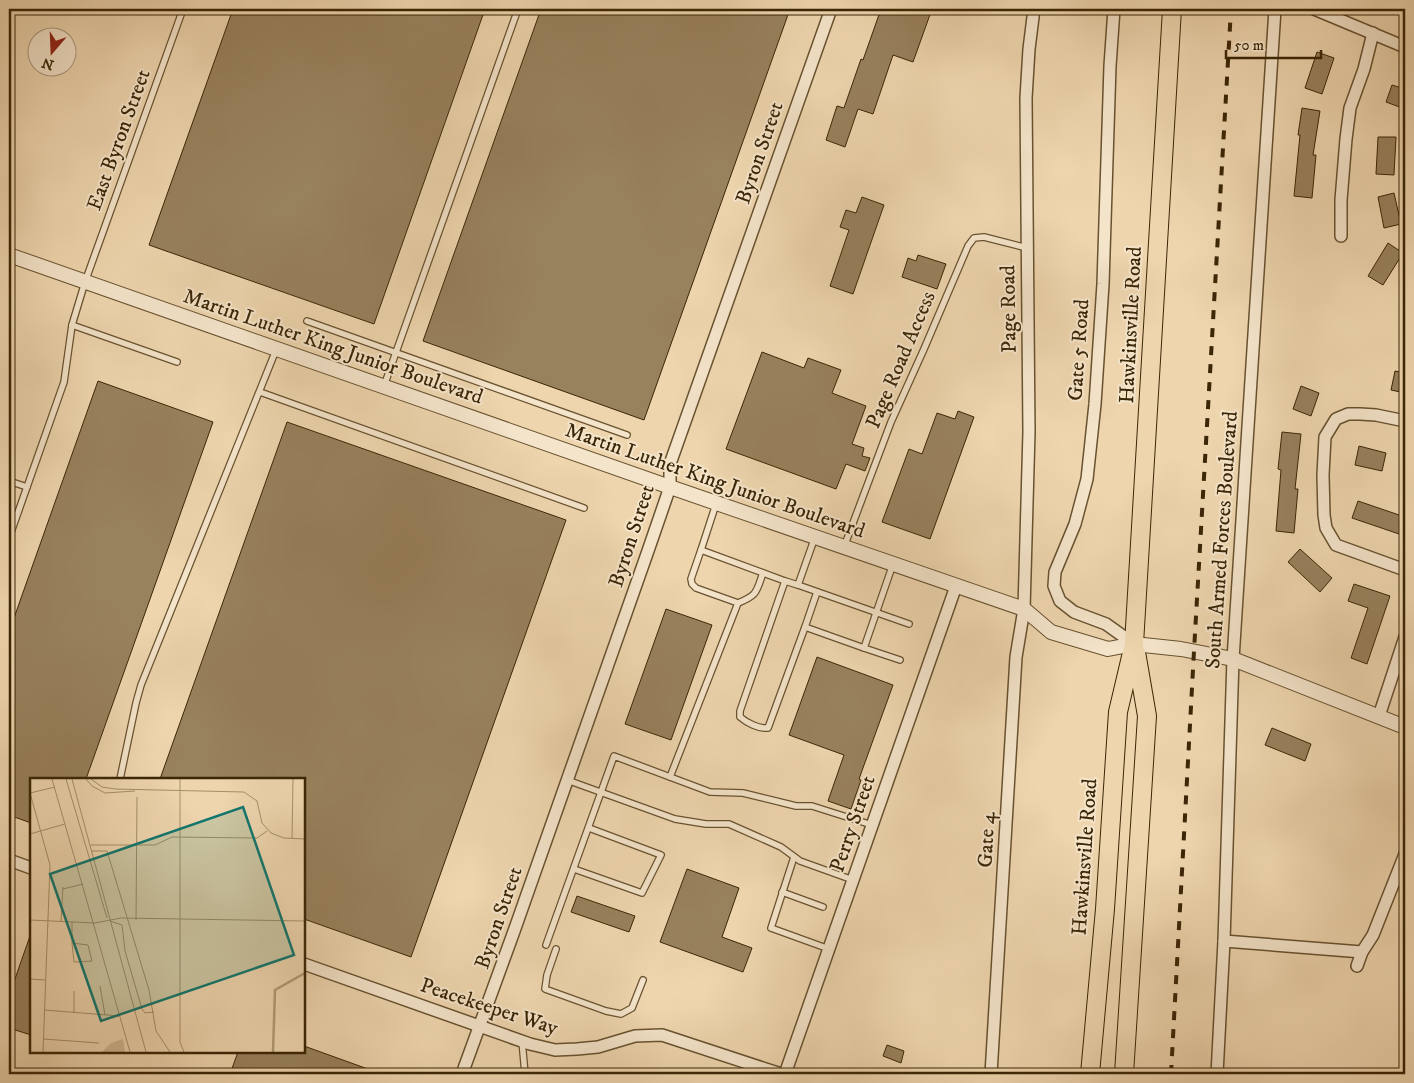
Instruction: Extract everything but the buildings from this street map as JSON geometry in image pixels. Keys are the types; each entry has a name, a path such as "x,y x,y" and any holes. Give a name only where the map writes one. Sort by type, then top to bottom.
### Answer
{"main road":[{"name":"Hawkinsville Road","path":"1090,1074 1105,909 1118,712 1134,644 1172,9"},
{"name":"Hawkinsville Road","path":"1124,1074 1147,716 1134,644"}],"street":[{"name":"Byron Street","path":"462,1074 568,780 670,487 670,464 831,9"},
{"name":"Page Road","path":"1024,609 1029,432 1026,98 1034,9"},
{"name":"Gate 5 Road","path":"1114,9 1108,104 1103,284 1093,422 1087,479 1075,524 1055,572 1054,586 1060,601 1074,612 1106,624 1134,644"},
{"name":"South Armed Forces Boulevard","path":"1217,1074 1224,941 1233,659 1275,9"},
{"path":"1314,9 1405,47"},
{"path":"1341,236 1341,200 1349,116 1373,34"},
{"name":"Martin Luther King Junior Boulevard","path":"9,255 1024,609 1051,632 1108,649 1134,644 1181,649 1233,659 1405,727"},
{"path":"1405,421 1360,414 1348,414 1336,419 1325,437 1323,475 1326,528 1336,545 1405,570"},
{"name":"Perry Street","path":"783,1074 829,949 956,586"},
{"name":"Gate 4","path":"992,1074 1016,658 1024,609"},
{"path":"1379,716 1405,636"},
{"path":"1357,966 1362,952 1374,935 1405,854"},
{"path":"9,860 30,868"},
{"path":"1224,941 1362,952"},
{"name":"Peacekeeper Way","path":"305,964 522,1041 555,1050 598,1047 635,1036 662,1035 783,1074"}],"lane":[{"name":"East Byron Street","path":"9,538 64,382 72,325 85,282 183,9"},
{"path":"384,386 518,9"},
{"name":"Page Road Access","path":"844,547 891,422 968,246 974,238 984,237 1027,248"},
{"path":"307,321 628,435"},
{"path":"72,325 176,362"},
{"path":"120,778 141,685 277,348"},
{"path":"260,392 584,508"},
{"path":"9,481 27,487"},
{"path":"716,503 691,579 692,584 696,588 738,603 751,598 755,594 763,573"},
{"path":"798,585 815,537"},
{"path":"701,550 909,624"},
{"path":"864,648 893,564"},
{"path":"785,581 740,711 740,717 744,721 764,728 768,728 817,592"},
{"path":"670,777 738,603"},
{"path":"805,627 900,660"},
{"path":"546,945 614,756 710,792 743,793 796,806 812,806 872,825"},
{"path":"568,780 675,819 706,824 729,824 781,847 800,861 853,880"},
{"path":"574,869 642,893 660,855 588,828"},
{"path":"794,857 771,928 829,949"},
{"path":"782,892 823,907"},
{"path":"556,949 547,975 545,989 606,1011 621,1014 632,1008 643,980"},
{"path":"522,1041 525,1074"}],"railway":[{"path":"1171,1074 1231,9"}]}
